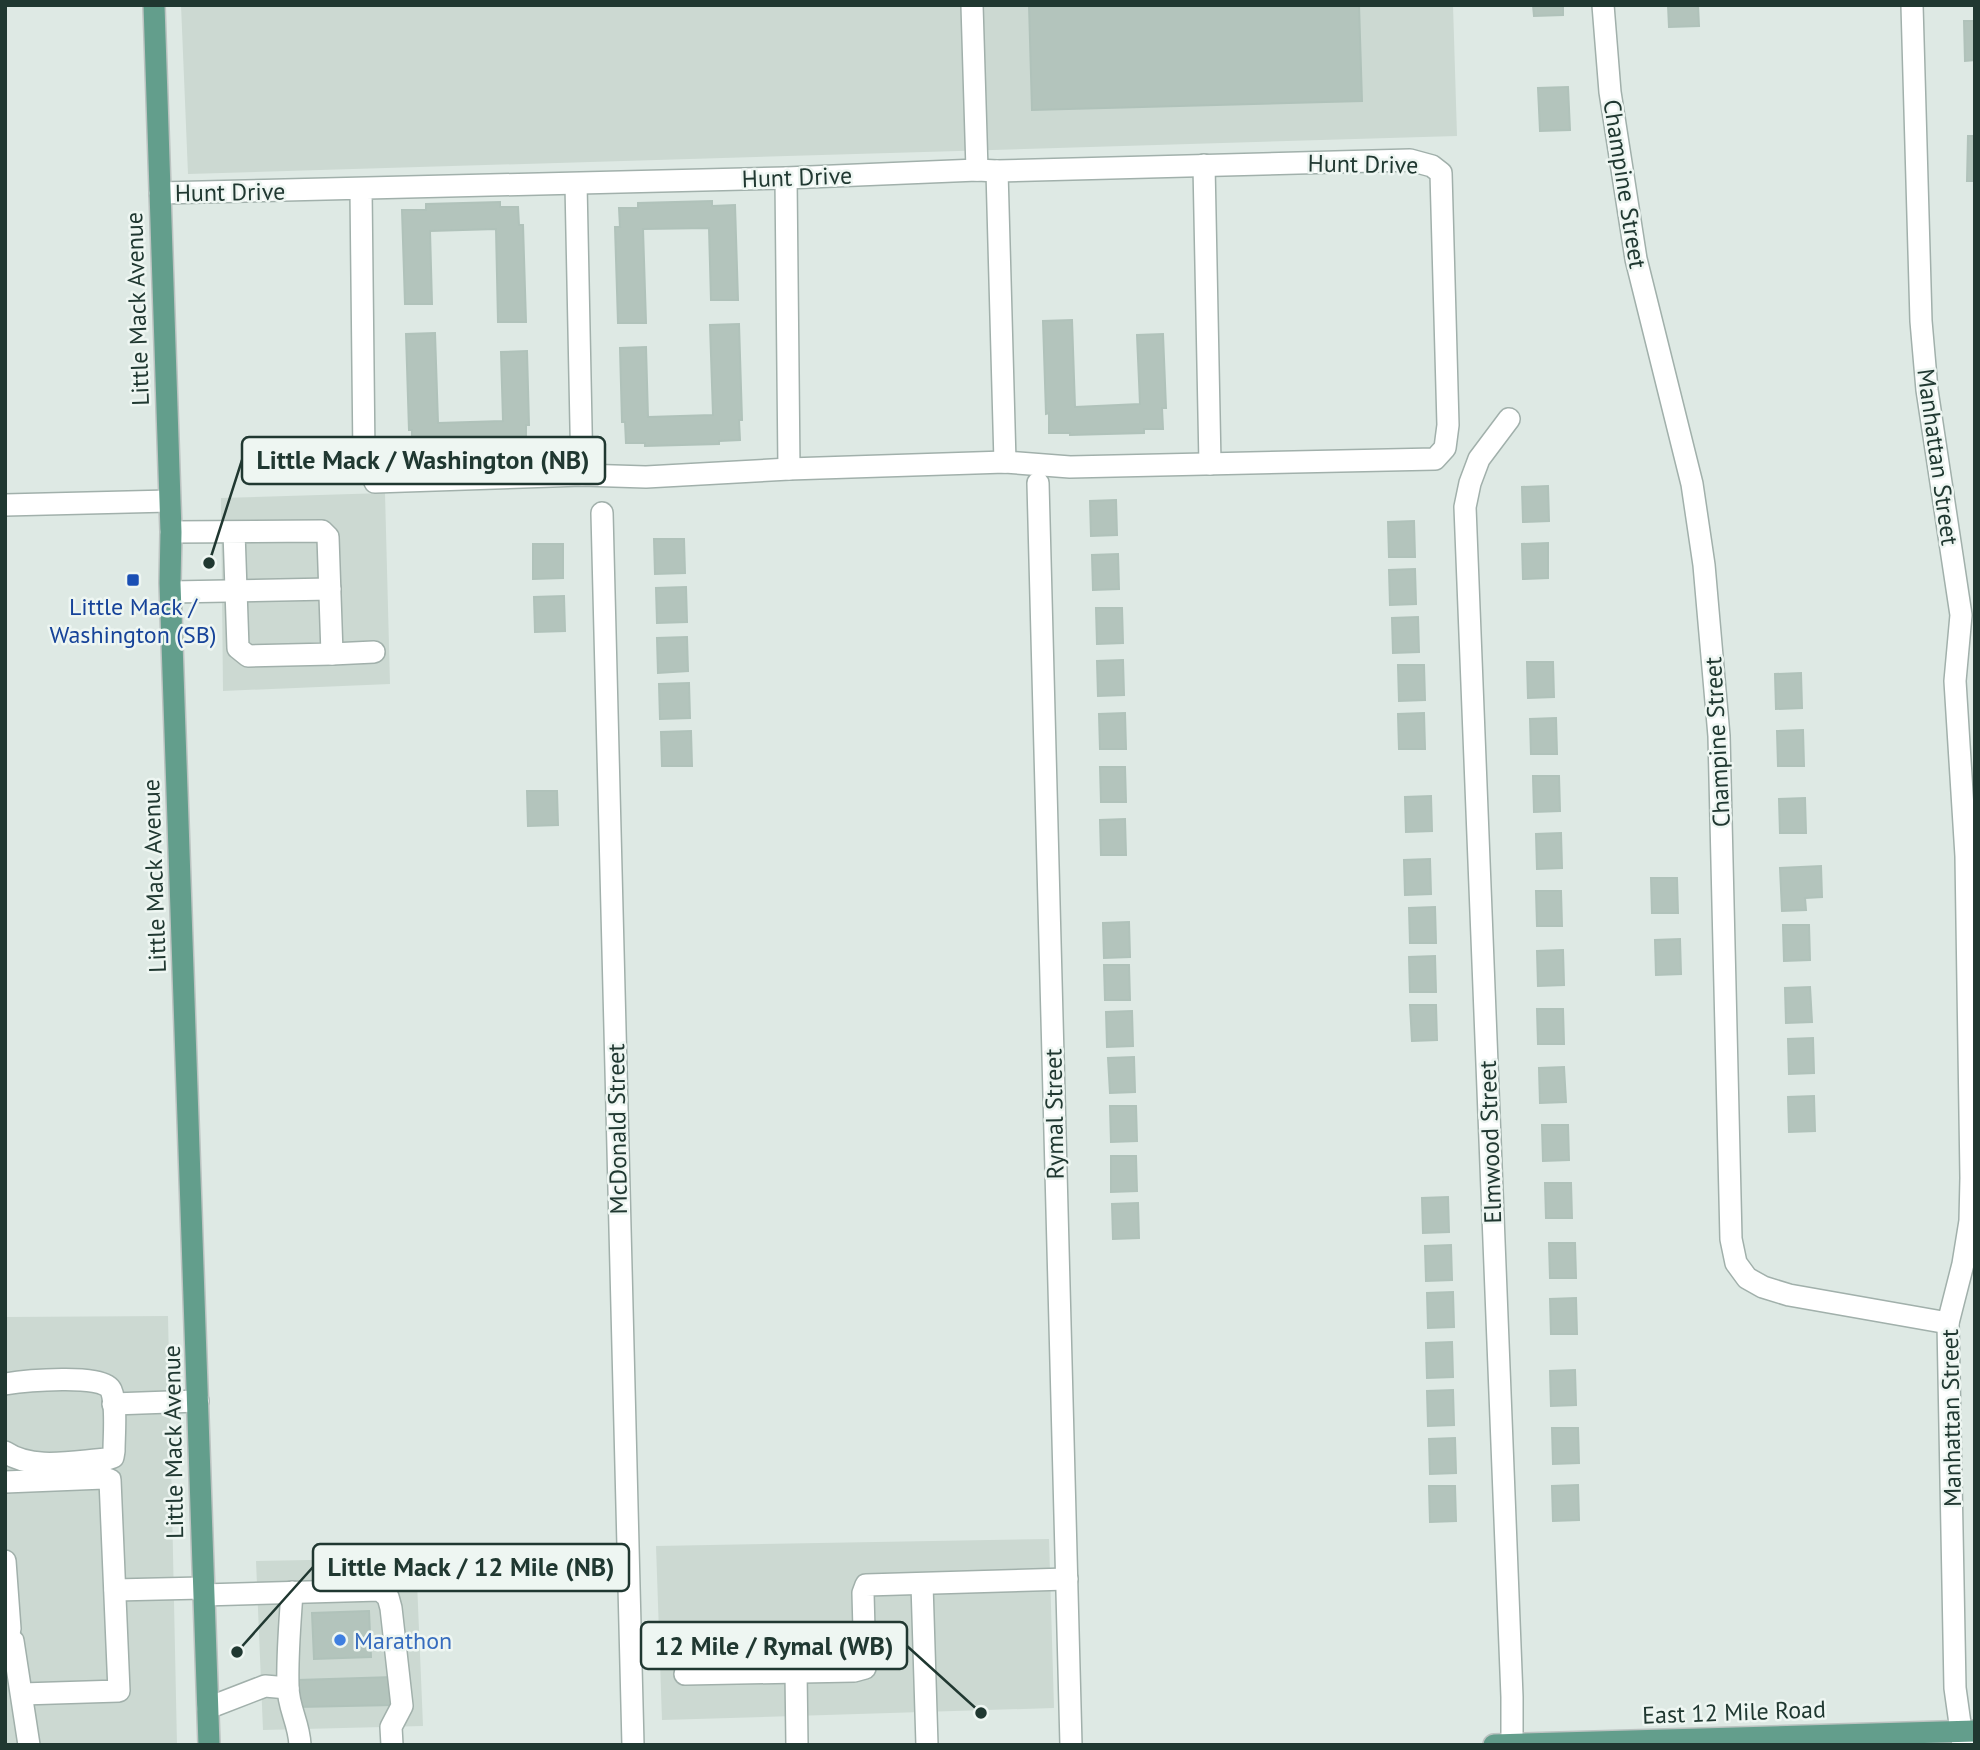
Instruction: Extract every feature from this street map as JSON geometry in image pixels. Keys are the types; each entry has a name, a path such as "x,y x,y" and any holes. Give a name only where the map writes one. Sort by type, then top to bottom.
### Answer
{"main road":[{"name":"Little Mack Avenue","path":"154,5 209,1745"},
{"name":"East 12 Mile Road","path":"1494,1745 1967,1736"}],"street":[{"path":"972,5 987,170 1005,461"},
{"name":"Champine Street","path":"1603,5 1610,92 1636,259 1692,484 1704,565 1719,736 1731,1238 1736,1263 1747,1278 1763,1287 1789,1295 1948,1323"},
{"name":"Manhattan Street","path":"1912,5 1921,321 1927,390 1961,615 1955,681 1970,856 1970,1221 1963,1264 1948,1323 1955,1688 1967,1736"},
{"name":"Hunt Drive","path":"160,193 1410,160 1432,166 1441,173 1448,425 1445,448 1435,459 1210,464"},
{"path":"361,189 363,457 375,482 582,475 646,477 1005,461 1070,467 1210,464 1204,165"},
{"path":"786,178 789,469"},
{"path":"576,184 582,475"},
{"name":"Elmwood Street","path":"1509,419 1479,459 1465,507 1512,1744"},
{"name":"Rymal Street","path":"1038,483 1071,1745"},
{"path":"5,505 169,501"},
{"name":"McDonald Street","path":"602,513 633,1745"},
{"path":"171,532 321,531 328,537 332,653"},
{"path":"234,532 238,648 248,656 374,652"},
{"path":"171,592 330,589"},
{"path":"5,1384 46,1380 91,1380 107,1384 111,1390 113,1404 113,1457 39,1463 20,1460 5,1452"},
{"path":"113,1404 198,1401"},
{"path":"5,1482 104,1478 110,1480 119,1692 22,1694"},
{"path":"5,1561 11,1635 29,1745"},
{"path":"685,1674 854,1671 865,1668 863,1593 866,1586 1066,1579"},
{"path":"922,1584 927,1745"},
{"path":"115,1590 380,1590 388,1597 393,1620 402,1706 391,1727 392,1745"},
{"path":"292,1592 288,1688 292,1709 300,1728 300,1745"},
{"path":"796,1672 797,1745"},
{"path":"208,1708 265,1686 288,1688"}],"shaded area":[{"path":"181,5 1453,5 1457,136 188,174"},
{"path":"385,493 390,684 223,691 221,498"},
{"path":"168,1316 177,1745 5,1745 5,1317"},
{"path":"1049,1539 1054,1708 662,1720 656,1546"},
{"path":"416,1558 423,1726 263,1730 256,1561"}],"building":[{"path":"1029,5 1359,5 1362,101 1032,110"},
{"path":"1533,5 1563,5 1563,15 1534,16"},
{"path":"1668,5 1698,5 1699,26 1669,27"},
{"path":"1964,21 1975,21 1975,60 1965,61"},
{"path":"1568,87 1570,130 1540,131 1538,88"},
{"path":"1968,136 1975,136 1975,181 1967,181"},
{"path":"712,201 712,206 735,205 738,300 711,300 709,228 643,229 646,323 618,323 615,227 620,227 619,208 638,208 638,203"},
{"path":"500,202 500,207 518,207 519,225 523,225 526,322 498,322 496,229 430,231 432,304 405,304 402,210 426,210 426,204"},
{"path":"1072,320 1075,407 1140,404 1137,335 1163,334 1166,408 1162,408 1163,429 1144,429 1144,433 1049,433 1043,321"},
{"path":"739,324 742,420 739,420 740,440 719,441 719,444 645,446 645,443 626,443 625,422 622,422 620,348 646,347 648,417 713,415 710,325"},
{"path":"435,333 438,423 503,421 501,352 527,351 529,425 526,425 526,446 508,446 508,450 412,450 406,334"},
{"path":"1548,486 1549,521 1523,522 1522,487"},
{"path":"1116,500 1117,535 1091,536 1090,501"},
{"path":"1414,521 1415,557 1389,557 1388,522"},
{"path":"654,539 684,539 685,573 655,574"},
{"path":"1548,543 1548,578 1523,579 1522,544"},
{"path":"533,544 563,544 563,578 533,579"},
{"path":"1118,554 1119,589 1093,590 1092,555"},
{"path":"1415,569 1416,604 1390,605 1389,570"},
{"path":"686,587 687,622 657,623 656,588"},
{"path":"564,596 565,631 535,632 534,597"},
{"path":"1096,608 1122,608 1123,643 1097,644"},
{"path":"1418,617 1419,652 1393,653 1392,618"},
{"path":"687,637 688,671 658,673 657,638"},
{"path":"1123,660 1124,695 1098,696 1097,661"},
{"path":"1527,662 1553,662 1554,697 1528,698"},
{"path":"1398,665 1424,665 1425,700 1399,701"},
{"path":"1801,673 1802,708 1776,709 1775,674"},
{"path":"689,683 690,718 660,719 659,684"},
{"path":"1125,713 1126,749 1100,749 1099,714"},
{"path":"1424,713 1425,749 1399,749 1398,714"},
{"path":"1556,718 1557,754 1531,754 1530,719"},
{"path":"1803,730 1804,766 1778,766 1777,731"},
{"path":"691,731 692,766 662,766 661,732"},
{"path":"1100,767 1125,767 1126,802 1101,802"},
{"path":"1533,776 1559,776 1560,811 1534,812"},
{"path":"527,791 557,791 558,825 528,826"},
{"path":"1431,796 1432,831 1406,832 1405,797"},
{"path":"1805,798 1806,833 1780,833 1779,799"},
{"path":"1125,819 1126,855 1101,855 1100,820"},
{"path":"1561,833 1562,868 1537,869 1536,834"},
{"path":"1430,859 1431,894 1405,895 1404,860"},
{"path":"1821,866 1822,897 1805,898 1806,910 1782,911 1780,868"},
{"path":"1651,878 1677,878 1678,913 1652,913"},
{"path":"1536,891 1561,891 1562,926 1537,926"},
{"path":"1435,907 1436,943 1410,943 1409,908"},
{"path":"1129,922 1130,957 1104,958 1103,923"},
{"path":"1783,925 1809,925 1810,960 1784,961"},
{"path":"1680,939 1681,974 1656,975 1655,940"},
{"path":"1563,950 1564,985 1538,986 1537,951"},
{"path":"1435,956 1436,992 1410,992 1409,957"},
{"path":"1104,965 1129,965 1130,1000 1105,1000"},
{"path":"1810,987 1812,1022 1786,1023 1785,988"},
{"path":"1410,1005 1436,1005 1437,1040 1412,1041"},
{"path":"1537,1009 1563,1009 1564,1044 1538,1044"},
{"path":"1132,1011 1133,1046 1107,1047 1106,1012"},
{"path":"1813,1038 1814,1073 1789,1074 1788,1039"},
{"path":"1134,1057 1135,1092 1110,1093 1108,1058"},
{"path":"1564,1067 1566,1102 1540,1103 1539,1068"},
{"path":"1814,1096 1815,1131 1789,1132 1788,1097"},
{"path":"1110,1106 1136,1106 1137,1141 1111,1142"},
{"path":"1542,1125 1568,1125 1569,1160 1543,1161"},
{"path":"1111,1156 1136,1156 1137,1191 1111,1192"},
{"path":"1545,1183 1571,1183 1572,1218 1546,1218"},
{"path":"1448,1197 1449,1232 1423,1233 1422,1198"},
{"path":"1138,1203 1139,1238 1113,1239 1112,1204"},
{"path":"1549,1243 1575,1243 1576,1278 1550,1278"},
{"path":"1451,1245 1452,1280 1426,1281 1425,1246"},
{"path":"1453,1292 1454,1327 1428,1328 1427,1293"},
{"path":"1576,1298 1577,1334 1551,1334 1550,1299"},
{"path":"1452,1342 1453,1377 1427,1378 1426,1343"},
{"path":"1575,1370 1576,1405 1551,1406 1550,1371"},
{"path":"1453,1390 1454,1425 1428,1426 1427,1391"},
{"path":"1552,1428 1578,1428 1579,1463 1553,1464"},
{"path":"1455,1438 1456,1473 1430,1474 1429,1439"},
{"path":"1578,1485 1579,1520 1553,1521 1552,1486"},
{"path":"1429,1486 1455,1486 1456,1521 1430,1522"},
{"path":"369,1611 371,1657 314,1659 312,1613"},
{"path":"393,1677 394,1705 298,1707 298,1680"}],"place":[{"name":"Little Mack / Washington (NB)","path":"209,563"},
{"name":"Little Mack / Washington (SB)","path":"133,580"},
{"name":"Marathon","path":"340,1640"},
{"name":"Little Mack / 12 Mile (NB)","path":"237,1652"},
{"name":"12 Mile / Rymal (WB)","path":"981,1713"}]}
